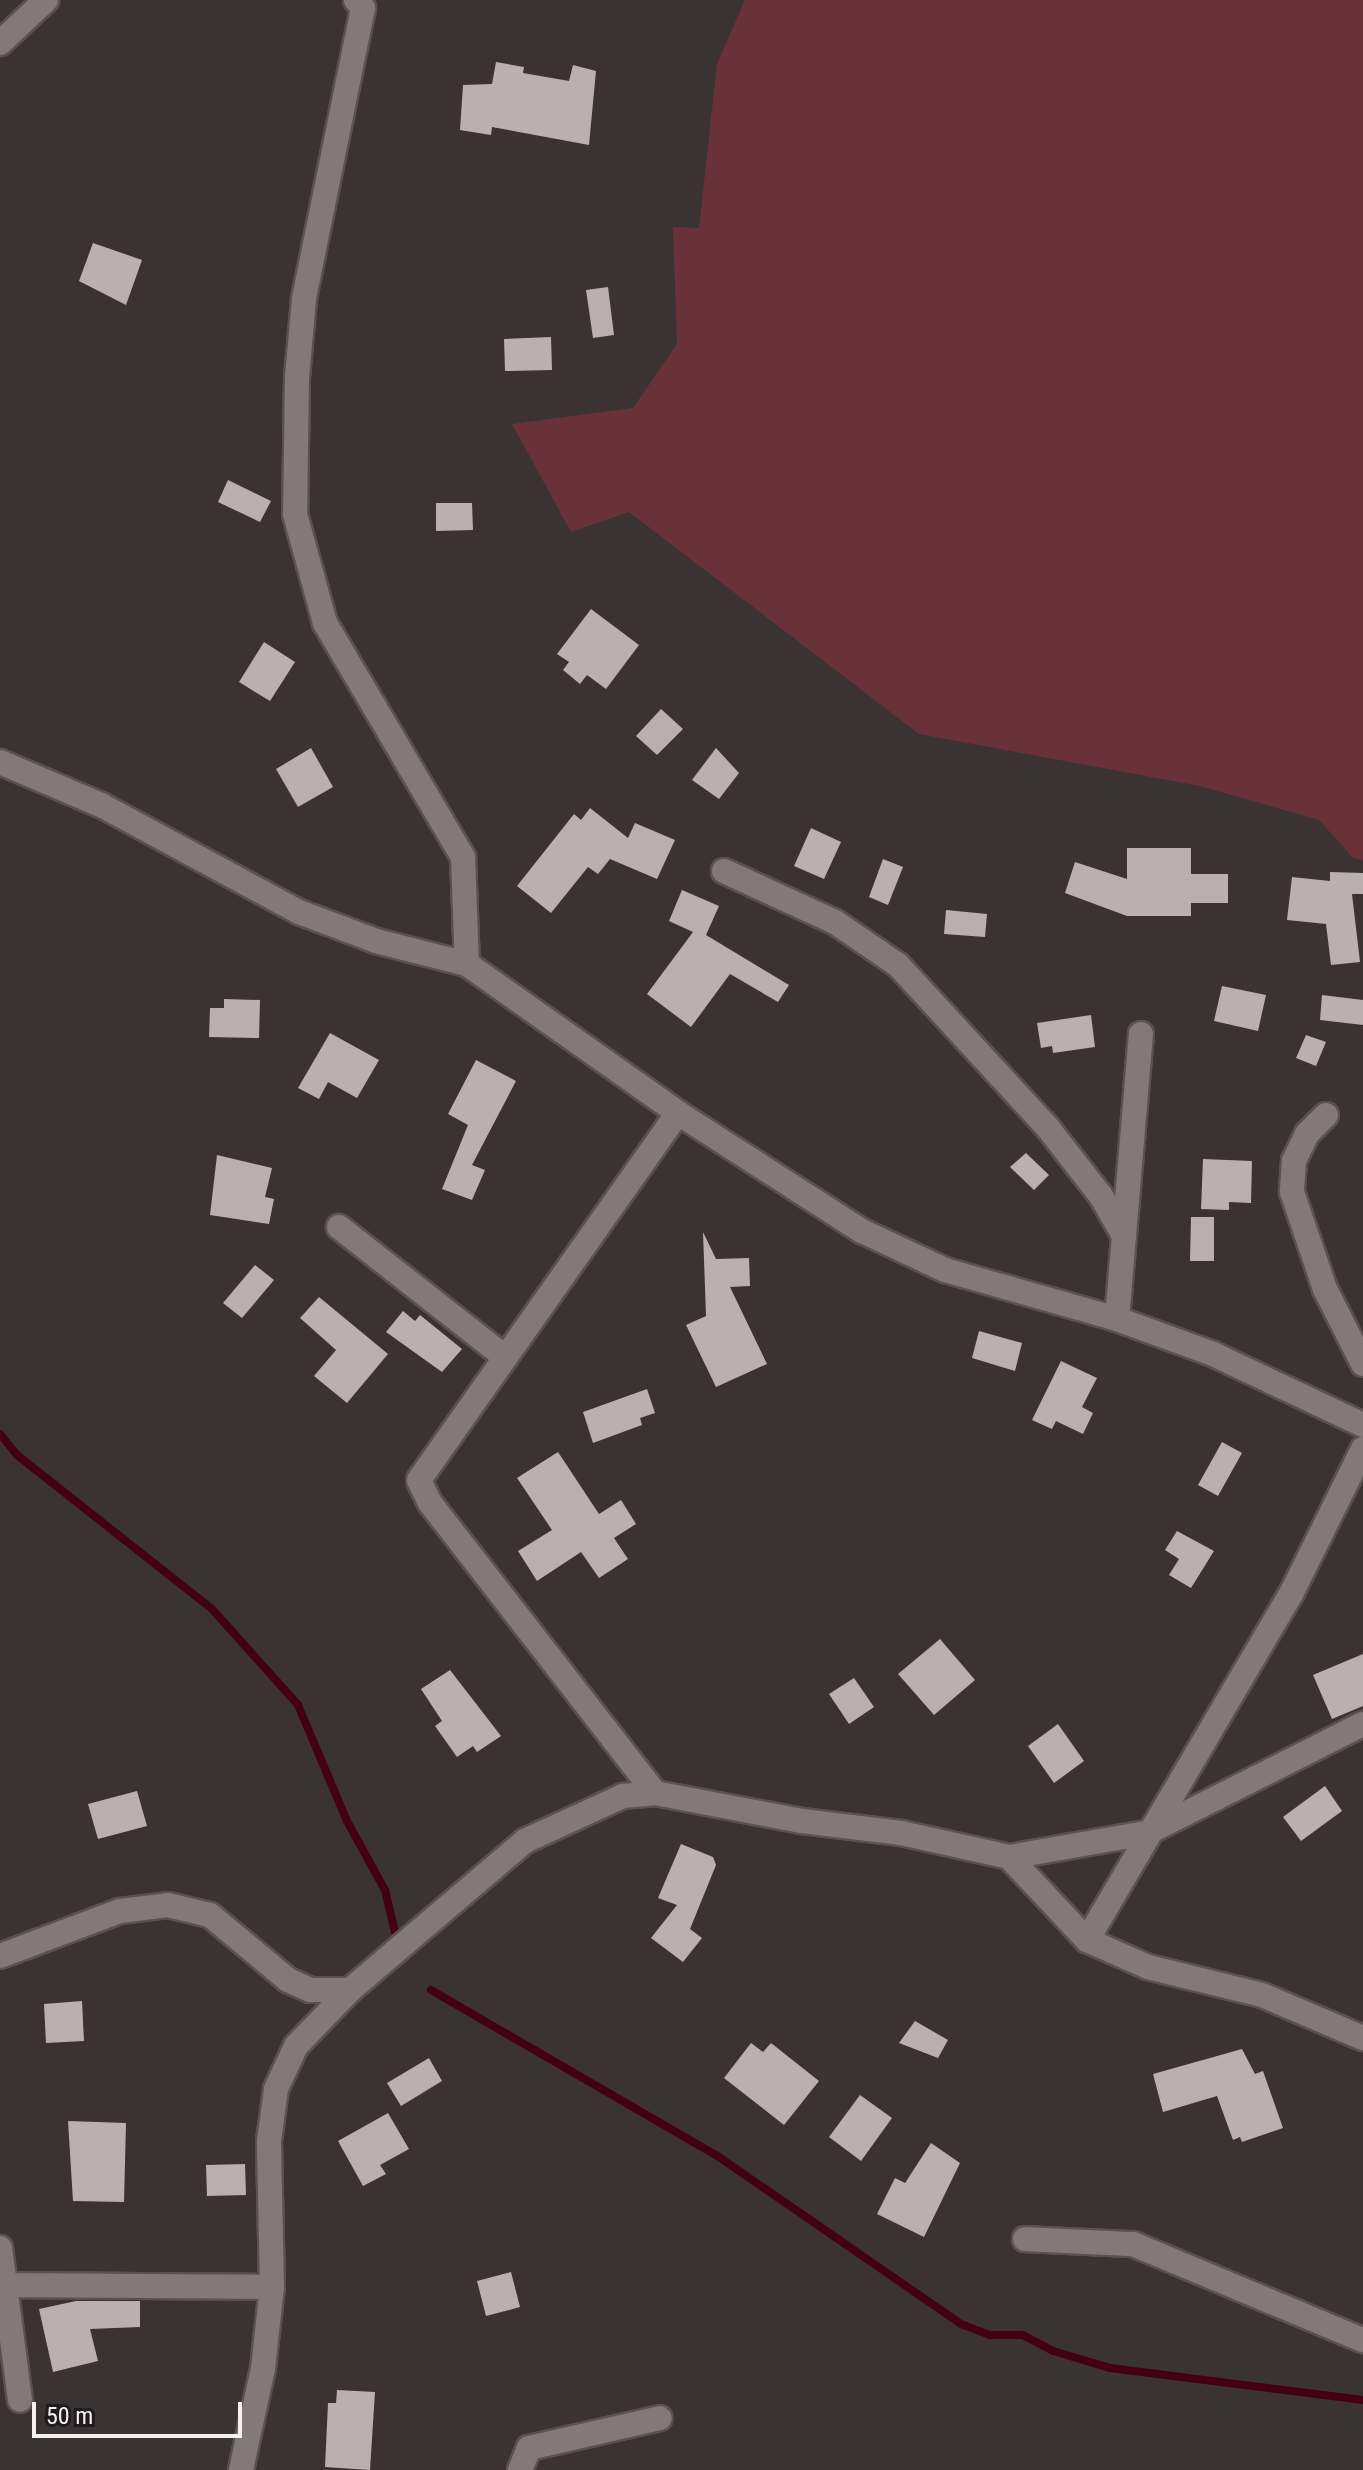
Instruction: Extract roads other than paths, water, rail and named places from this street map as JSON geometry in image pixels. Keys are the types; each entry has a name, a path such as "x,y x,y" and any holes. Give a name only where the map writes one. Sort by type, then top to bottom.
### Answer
{"street":[{"path":"0,43 37,3"},
{"path":"363,3 304,299 297,377 295,514 325,623 463,857 467,964"},
{"path":"0,762 113,811 299,912 376,941 467,964 678,1113 876,1238 945,1270 1117,1319 1213,1354 1363,1425"},
{"path":"724,871 835,922 898,965 1048,1128 1101,1196 1124,1236"},
{"path":"1117,1319 1141,1034"},
{"path":"655,1793 421,1490 427,1462 678,1113"},
{"path":"1326,1115 1307,1134 1294,1161 1292,1192 1325,1289 1363,1364"},
{"path":"339,1227 505,1357"},
{"path":"1087,1940 1147,1833 1285,1605 1363,1449"},
{"path":"241,2470 263,2368 272,2287 269,2141 276,2089 296,2046 350,1990 525,1841 623,1796 655,1793 802,1821 901,1833 1009,1857 1147,1833 1363,1724"},
{"path":"1009,1857 1087,1940 1148,1967 1262,1995 1363,2038"},
{"path":"0,1956 120,1911 168,1905 210,1915 288,1980 310,1990 350,1990"},
{"path":"1025,2239 1133,2244 1363,2340"},
{"path":"0,2248 20,2400"},
{"path":"4,2285 272,2287"},
{"path":"520,2470 529,2448 660,2418"}],"waterway":[{"path":"0,1434 17,1455 212,1609 298,1705 347,1821 385,1890 396,1936"},
{"path":"431,1990 719,2157 961,2324 990,2335 1023,2335 1053,2351 1110,2368 1363,2400"}]}
